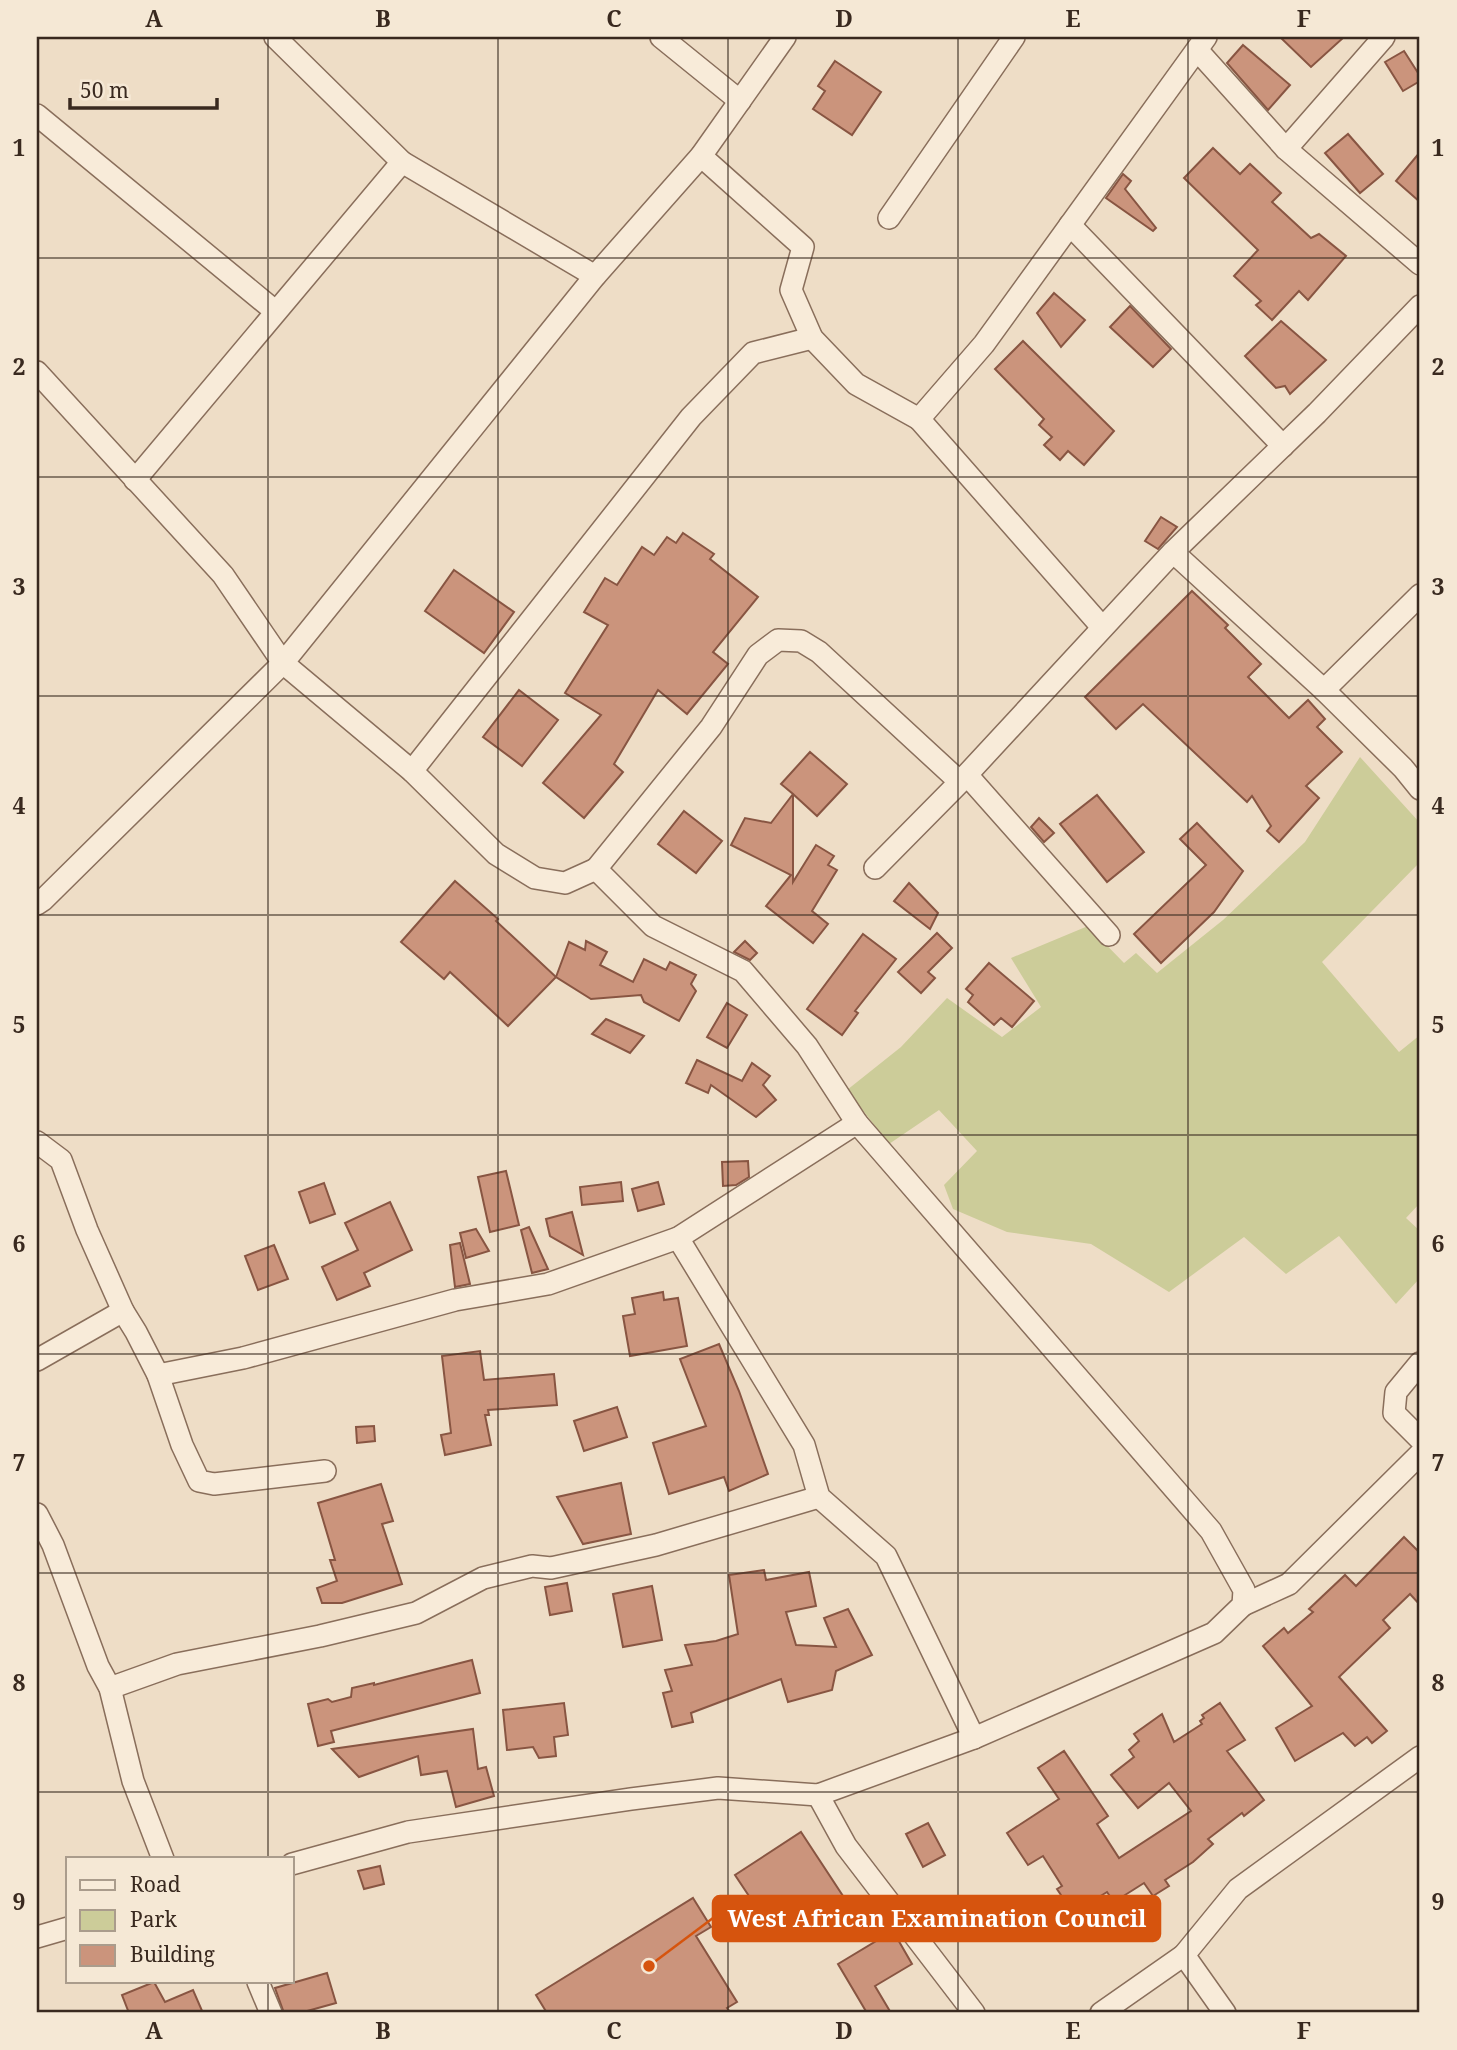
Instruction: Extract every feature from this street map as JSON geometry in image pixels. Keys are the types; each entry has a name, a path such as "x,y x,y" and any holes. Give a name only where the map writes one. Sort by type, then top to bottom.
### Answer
{"street":[{"path":"275,37 402,162 595,276"},
{"path":"661,37 740,101"},
{"path":"37,904 283,663 595,276 701,156 785,37"},
{"path":"889,218 1014,37"},
{"path":"1286,149 1384,37"},
{"path":"919,419 984,344 1202,44 1286,149 1420,264"},
{"path":"37,115 275,311"},
{"path":"701,156 803,247 791,290 812,338 856,384 919,419 1102,627"},
{"path":"135,480 402,162"},
{"path":"1070,225 1283,446"},
{"path":"875,868 963,779 1173,552 1283,446 1420,306"},
{"path":"412,771 691,417 753,353 812,338"},
{"path":"37,372 223,575 283,663 412,771 496,854 535,878 565,883 596,869 710,727 758,655 778,640 801,641 818,652 963,779 1110,935"},
{"path":"1173,552 1324,690 1403,768 1420,789"},
{"path":"1324,690 1420,595"},
{"path":"596,869 653,926 743,971 807,1046 857,1123 1211,1531 1244,1590 1242,1605"},
{"path":"158,1375 243,1358 455,1300 548,1284 678,1238 857,1123"},
{"path":"37,1142 61,1160 87,1230 123,1311 158,1375 183,1445 200,1481 214,1483 325,1471"},
{"path":"678,1238 804,1446 818,1497 886,1556 974,1738"},
{"path":"37,1360 123,1311"},
{"path":"1420,1363 1396,1392 1394,1413 1420,1438"},
{"path":"294,1863 408,1832 643,1797 718,1788 818,1795 974,1738 1214,1633 1242,1605 1289,1584 1420,1454"},
{"path":"110,1688 177,1664 320,1636 416,1613 483,1578 532,1566 551,1568 656,1545 818,1497"},
{"path":"37,1514 53,1545 98,1666 110,1688 133,1781 162,1857"},
{"path":"1101,2013 1184,1955 1238,1889 1420,1757"},
{"path":"818,1795 846,1846 974,2013"},
{"path":"37,1937 66,1929"},
{"path":"1184,1955 1225,2013"},
{"path":"258,1983 271,2013"}],"green space":[{"path":"1360,757 1420,823 1420,862 1322,962 1399,1052 1420,1035 1420,1203 1406,1218 1420,1231 1420,1278 1396,1304 1339,1236 1286,1274 1244,1237 1169,1292 1091,1244 1007,1232 953,1209 944,1185 977,1151 939,1110 889,1144 847,1090 901,1047 947,998 1002,1037 1041,1007 1011,958 1088,926 1124,963 1136,953 1157,973 1223,920 1305,842"}],"building":[{"path":"1280,37 1344,37 1311,67"},
{"path":"1243,45 1290,85 1268,110 1227,63"},
{"path":"1404,51 1420,76 1420,81 1403,91 1385,62"},
{"path":"835,61 881,92 852,135 813,109 825,91 818,86"},
{"path":"1348,134 1383,174 1360,193 1325,153"},
{"path":"1213,148 1240,174 1250,164 1281,193 1272,202 1311,238 1319,234 1346,256 1308,300 1299,291 1272,320 1256,305 1261,301 1234,276 1258,250 1184,178"},
{"path":"1420,152 1420,202 1396,181"},
{"path":"1123,174 1131,181 1125,189 1156,228 1153,231 1106,198"},
{"path":"1054,293 1085,320 1061,347 1037,313"},
{"path":"1130,306 1171,349 1153,367 1110,327"},
{"path":"1281,321 1326,360 1290,394 1285,386 1276,388 1245,356"},
{"path":"1023,341 1114,431 1084,465 1068,451 1060,460 1044,445 1052,437 1039,425 1044,419 995,369"},
{"path":"1161,517 1177,527 1158,549 1145,541"},
{"path":"683,533 714,554 710,559 758,597 713,652 728,664 687,714 658,690 614,764 623,772 584,818 543,783 601,715 565,693 608,625 584,612 605,578 617,585 642,547 654,555 667,537 676,543"},
{"path":"454,570 514,612 484,653 425,611"},
{"path":"1192,591 1228,625 1225,628 1261,664 1248,677 1289,718 1308,700 1325,719 1317,727 1342,752 1306,786 1319,798 1279,842 1267,831 1271,826 1252,796 1247,802 1143,704 1116,729 1085,697"},
{"path":"519,690 558,720 522,766 483,737"},
{"path":"810,752 847,784 817,816 781,784"},
{"path":"793,794 793,882 816,845 834,856 828,865 837,870 812,911 828,924 813,943 766,906 791,875 731,845 745,818 771,823"},
{"path":"1097,795 1144,852 1107,882 1060,824"},
{"path":"684,811 722,841 696,873 658,844"},
{"path":"1039,818 1054,833 1044,842 1031,827"},
{"path":"1197,823 1243,871 1214,912 1161,963 1134,934 1206,865 1180,839"},
{"path":"455,881 556,977 508,1026 450,972 444,979 401,942"},
{"path":"909,883 938,913 930,929 894,901"},
{"path":"937,933 952,948 928,972 935,978 921,993 898,972"},
{"path":"863,934 896,959 855,1011 858,1013 842,1035 807,1009"},
{"path":"586,941 607,952 600,965 633,982 644,959 666,970 670,962 696,975 691,984 696,991 679,1021 644,1002 641,995 591,999 556,977 569,942 585,950"},
{"path":"745,941 757,953 750,960 734,952"},
{"path":"989,963 1034,1001 1012,1027 1001,1018 994,1025 968,1002 973,995 966,989"},
{"path":"727,1003 747,1015 727,1048 707,1037"},
{"path":"606,1019 644,1036 630,1053 592,1034"},
{"path":"697,1060 742,1081 752,1063 770,1076 763,1085 776,1100 756,1117 711,1085 708,1093 686,1083"},
{"path":"748,1161 749,1177 736,1185 723,1186 722,1162"},
{"path":"506,1171 519,1225 490,1232 478,1177"},
{"path":"621,1182 623,1201 582,1205 580,1187"},
{"path":"658,1182 664,1204 638,1211 632,1189"},
{"path":"324,1183 335,1214 310,1223 299,1192"},
{"path":"390,1202 412,1250 364,1273 370,1286 337,1300 322,1267 358,1250 345,1223"},
{"path":"572,1212 583,1255 550,1236 546,1219"},
{"path":"529,1227 548,1269 532,1273 521,1230"},
{"path":"476,1229 489,1251 466,1258 460,1233"},
{"path":"460,1243 470,1284 455,1287 450,1245"},
{"path":"274,1245 288,1279 258,1290 245,1256"},
{"path":"663,1292 664,1300 678,1298 687,1346 630,1356 623,1316 635,1314 632,1298"},
{"path":"719,1344 739,1391 768,1474 729,1491 724,1477 669,1494 653,1443 706,1426 680,1359"},
{"path":"480,1351 484,1380 554,1374 557,1405 488,1410 489,1415 485,1415 491,1445 445,1455 441,1435 451,1433 442,1356"},
{"path":"617,1407 627,1437 584,1451 574,1421"},
{"path":"374,1426 375,1441 357,1443 356,1427"},
{"path":"621,1483 631,1534 583,1544 557,1497"},
{"path":"381,1484 393,1521 382,1524 402,1584 342,1603 322,1603 317,1588 337,1581 330,1560 335,1560 318,1503"},
{"path":"1404,1537 1420,1553 1420,1605 1410,1594 1383,1620 1390,1628 1339,1677 1387,1731 1372,1743 1367,1737 1355,1746 1343,1733 1295,1761 1276,1728 1312,1706 1263,1646 1284,1628 1288,1633 1313,1612 1309,1609 1345,1575 1356,1586"},
{"path":"764,1570 766,1580 809,1572 816,1606 786,1612 796,1645 836,1647 824,1618 848,1609 872,1655 836,1671 832,1690 788,1702 781,1679 691,1713 693,1722 672,1727 663,1693 672,1691 665,1670 692,1665 685,1645 716,1641 738,1634 729,1575"},
{"path":"567,1583 572,1611 550,1615 545,1587"},
{"path":"652,1586 662,1640 623,1647 613,1594"},
{"path":"472,1660 480,1693 331,1731 334,1742 318,1746 308,1704 351,1697 352,1688"},
{"path":"564,1703 568,1735 554,1737 556,1756 539,1758 533,1747 507,1750 503,1710"},
{"path":"1220,1703 1245,1740 1227,1751 1264,1800 1208,1839 1213,1844 1193,1862 1165,1880 1169,1886 1153,1896 1144,1883 1114,1902 1107,1892 1073,1913 1057,1889 1062,1886 1043,1856 1028,1865 1007,1833 1059,1799 1038,1768 1064,1751 1108,1816 1097,1824 1119,1858 1191,1811 1169,1783 1138,1808 1111,1775 1134,1757 1129,1750 1139,1741 1134,1734 1162,1714 1174,1742 1202,1724 1202,1715"},
{"path":"473,1729 478,1769 486,1767 494,1796 456,1807 447,1771 421,1775 418,1756 359,1777 332,1749"},
{"path":"928,1823 945,1855 923,1867 906,1834"},
{"path":"801,1832 843,1896 777,1938 735,1875"},
{"path":"380,1866 384,1884 364,1889 358,1871"},
{"path":"693,1898 711,1927 696,1936 737,2002 727,2008 731,2013 547,2013 536,1995"},
{"path":"893,1931 912,1964 875,1986 891,2013 867,2013 838,1964"},
{"path":"327,1973 336,2003 300,2013 284,2013 275,1988"},
{"path":"155,1983 165,2002 193,1990 203,2013 129,2013 122,1995"}],"place":[{"name":"West African Examination Council","path":"649,1966"}]}
